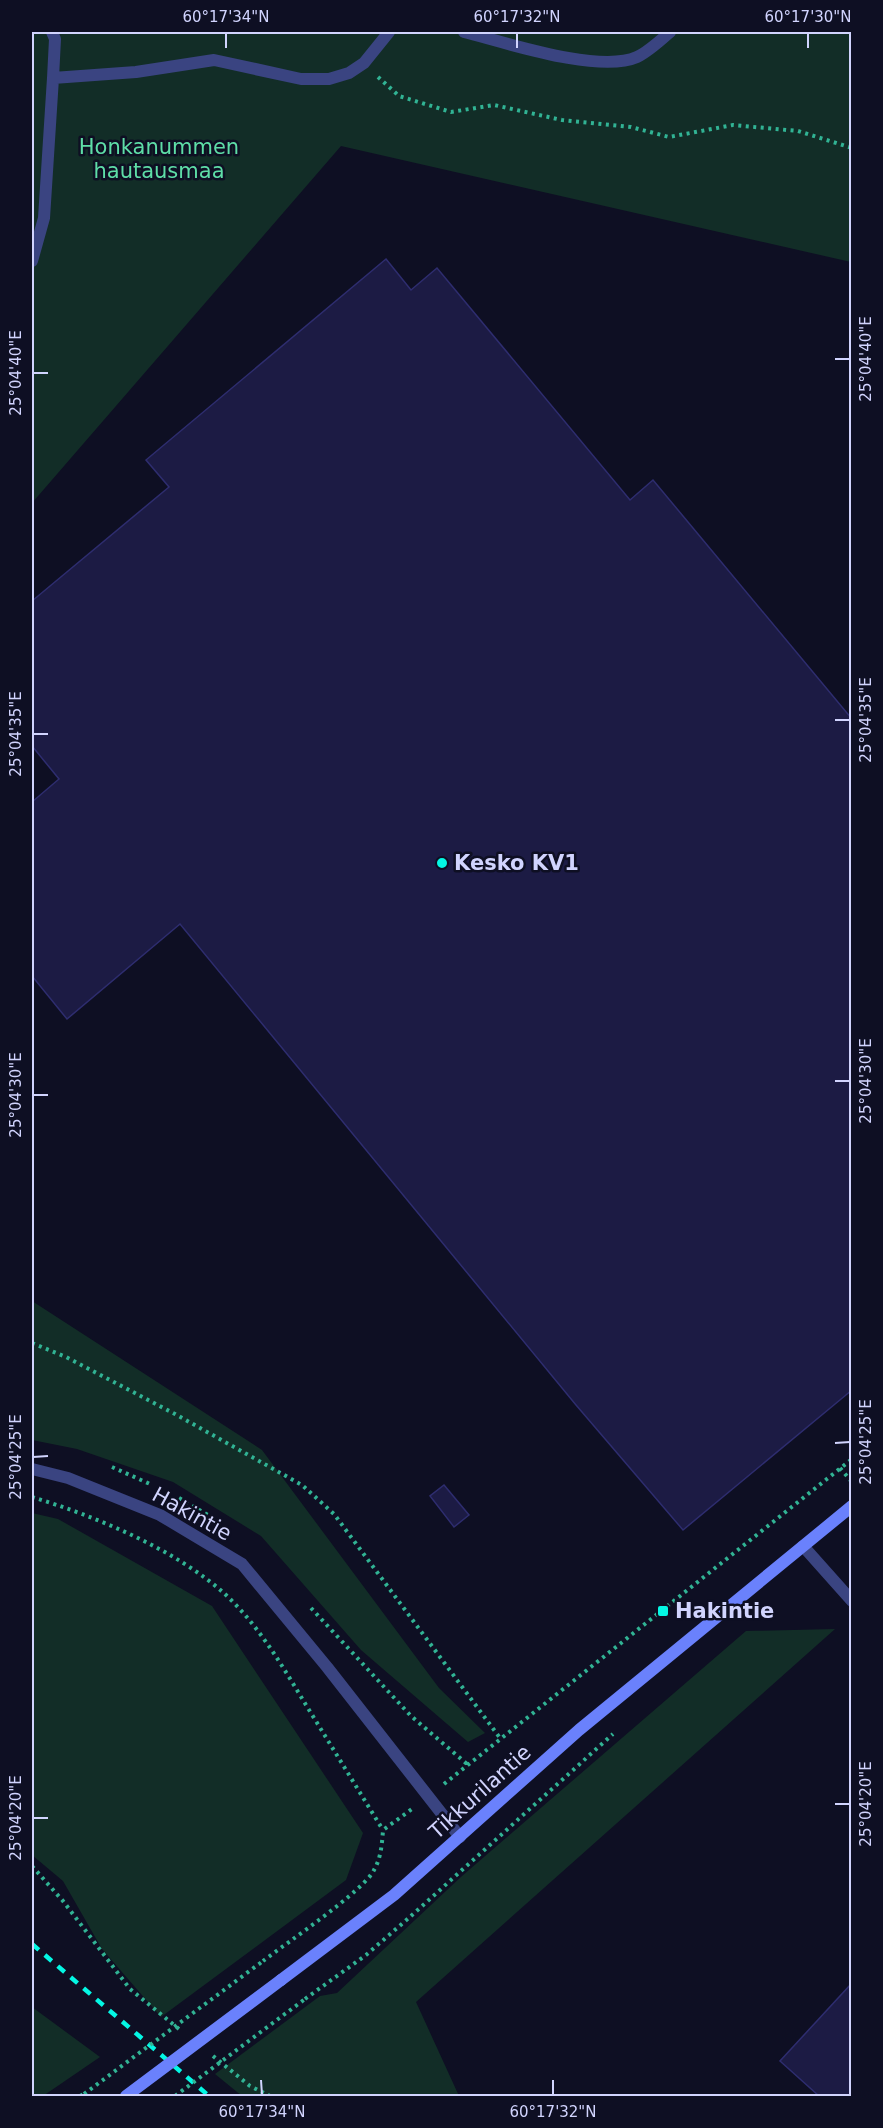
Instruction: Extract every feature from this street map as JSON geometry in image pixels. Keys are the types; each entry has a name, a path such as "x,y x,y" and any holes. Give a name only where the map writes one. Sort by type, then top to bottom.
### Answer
{"main road":[{"name":"Tikkurilantie","path":"126,2097 394,1895 579,1730 852,1506"}],"street":[{"path":"32,261 44,218 54,78 55,39 52,32"},
{"path":"54,78 136,72 213,60 315,80 339,77 364,63 388,32"},
{"path":"464,32 547,53 605,62 636,57 670,32"},
{"name":"Hakintie","path":"32,1469 69,1478 160,1515 242,1564 430,1796 460,1837"},
{"path":"803,1546 852,1601"}],"path":[{"path":"364,63 399,96 451,112 494,105 562,120 631,127 669,137 733,125 798,130 852,148"},
{"path":"32,1343 66,1357 175,1414 302,1485 334,1514 500,1738"},
{"path":"383,1830 430,1796 852,1459"},
{"path":"840,1468 852,1482"},
{"path":"32,1497 67,1508 127,1534 179,1561 226,1595 272,1648 383,1830 381,1851 374,1872 358,1889 82,2095"},
{"path":"411,1916 622,1726"},
{"path":"32,1866 63,1900 130,1989 185,2034"},
{"path":"175,2097 305,1999"},
{"path":"204,2049 250,2086 270,2097"}],"green space":[{"name":"Honkanummen hautausmaa","path":"32,32 851,32 851,262 341,146 32,503"},
{"path":"32,1301 262,1450 439,1688 485,1733 468,1742 361,1650 261,1536 173,1482 77,1449 32,1440"},
{"path":"32,1513 58,1519 212,1606 363,1833 346,1880 161,2017 102,1949 63,1881 32,1855"},
{"path":"835,1629 416,2002 459,2096 242,2096 215,2074 320,1996 337,1993 462,1876 746,1631"},
{"path":"32,2007 100,2057 43,2096 32,2096"}],"building":[{"name":"Kesko KV1","path":"386,259 411,290 437,268 630,500 653,480 852,719 852,1390 683,1530 576,1405 180,924 67,1019 32,976 32,802 59,779 32,746 32,601 169,487 146,460"},
{"path":"444,1485 469,1515 454,1527 430,1496"},
{"path":"852,1983 852,2096 819,2096 780,2061"}],"railway":[{"path":"32,1944 209,2096"}],"place":[{"name":"Kesko KV1","path":"442,863"},
{"name":"Hakintie","path":"663,1611"}]}
